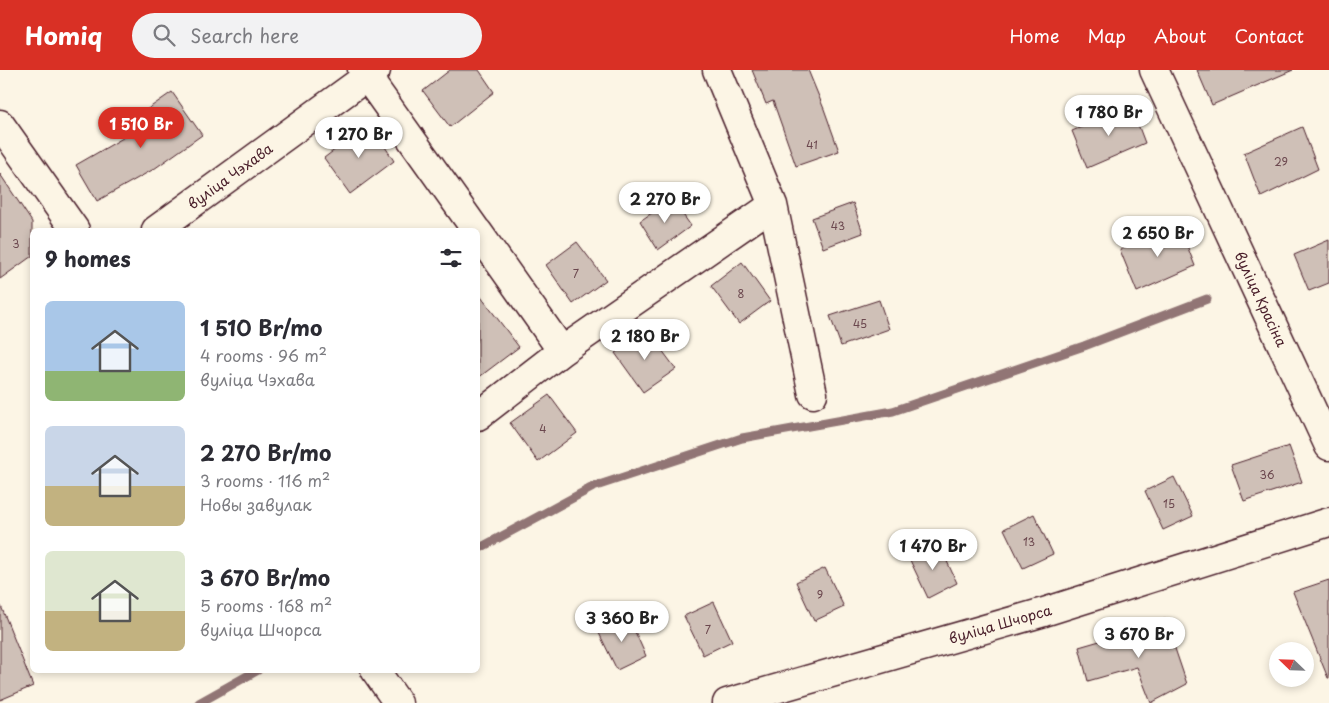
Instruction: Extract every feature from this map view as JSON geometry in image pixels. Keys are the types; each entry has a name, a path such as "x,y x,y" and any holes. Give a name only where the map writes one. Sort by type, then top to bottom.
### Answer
{"street":[{"path":"717,70 773,205 813,394"},
{"name":"вуліца Красіна","path":"1154,70 1329,446"},
{"path":"368,72 475,228"},
{"name":"вуліца Чэхава","path":"159,228 368,72"},
{"path":"0,124 73,228"},
{"path":"480,414 562,351 773,205"},
{"path":"480,235 562,351"},
{"name":"вуліца Шчорса","path":"726,703 1044,612 1329,522"},
{"path":"377,673 398,703"}],"building":[{"path":"450,70 479,70 494,92 450,127 423,91"},
{"path":"752,70 808,70 839,151 796,166 773,101 766,104"},
{"path":"1197,70 1293,70 1212,105"},
{"path":"172,92 202,135 154,169 97,201 76,165 149,123 142,113"},
{"path":"1131,106 1145,143 1087,168 1072,131"},
{"path":"370,123 394,161 350,194 324,158"},
{"path":"1302,127 1318,169 1261,197 1244,153"},
{"path":"0,174 32,222 32,228 30,228 30,257 0,279"},
{"path":"672,199 691,226 658,250 640,221"},
{"path":"853,203 863,233 823,248 812,218"},
{"path":"1179,225 1195,266 1137,292 1120,250"},
{"path":"1329,240 1329,283 1309,291 1294,255"},
{"path":"577,242 606,280 573,304 546,265"},
{"path":"742,262 770,301 739,324 711,286"},
{"path":"480,296 519,347 480,376"},
{"path":"879,300 889,329 841,346 830,316"},
{"path":"647,330 676,369 643,392 615,353"},
{"path":"549,395 577,433 538,462 510,423"},
{"path":"1289,446 1302,482 1244,501 1231,465"},
{"path":"1174,477 1193,516 1163,530 1145,491"},
{"path":"1034,514 1053,554 1023,568 1004,529"},
{"path":"939,544 957,583 928,598 909,558"},
{"path":"825,568 844,607 814,621 796,582"},
{"path":"1329,580 1329,678 1328,678 1293,592"},
{"path":"714,602 732,641 703,655 684,616"},
{"path":"0,606 33,686 0,700"},
{"path":"628,616 646,656 617,670 598,631"},
{"path":"1165,619 1187,684 1151,703 1137,667 1088,681 1079,647 1110,638 1111,641"}],"waterway":[{"path":"480,548 593,487 742,438 893,411 1084,346 1207,299"},
{"path":"199,703 253,673"}]}
